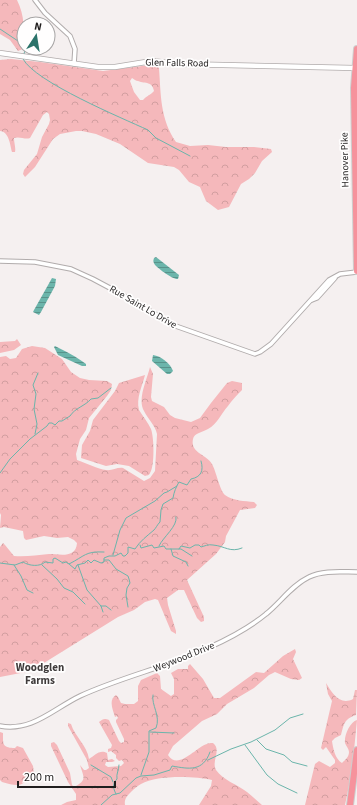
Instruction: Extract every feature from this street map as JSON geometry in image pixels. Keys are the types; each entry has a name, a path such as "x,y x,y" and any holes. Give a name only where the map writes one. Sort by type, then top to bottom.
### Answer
{"highway":[{"name":"Hanover Pike","path":"357,49 354,111 357,272"},
{"path":"350,805 357,750"}],"street":[{"path":"35,0 45,13 70,36 75,48 74,64"},
{"name":"Glen Falls Road","path":"0,53 105,68 152,61 179,64 355,68"},
{"name":"Rue Saint Lo Drive","path":"0,261 35,262 71,269 123,295 170,324 255,354 270,344 329,280 335,276 345,273 357,272"},
{"name":"Weywood Drive","path":"0,726 19,727 32,724 81,696 208,648 247,627 265,615 300,582 309,577 322,573 357,572"}],"green space":[{"path":"0,0 17,0 23,16 16,16 16,48 10,40 0,34"},
{"path":"11,59 40,62 103,71 150,65 157,66 159,68 164,116 176,142 190,146 208,145 226,147 254,147 271,149 272,152 262,161 255,173 241,184 229,207 218,210 206,201 200,187 189,182 179,170 174,167 148,163 120,144 96,134 82,131 60,134 53,139 35,167 25,177 23,174 24,170 37,154 42,137 49,124 49,114 47,112 43,115 30,138 14,138 15,152 12,152 7,136 0,131 0,60","holes":["132,78 136,81 150,84 154,91 143,100 140,100 134,92 130,81"]},
{"path":"17,339 21,345 14,350 0,353 0,342 15,341"},
{"path":"32,346 45,348 62,359 71,372 80,378 107,381 112,384 111,390 107,396 89,418 86,430 80,439 76,454 77,460 106,470 123,468 144,481 150,478 155,471 157,434 142,406 143,389 150,367 153,374 152,401 164,407 170,415 175,418 191,422 200,418 227,383 232,381 242,383 242,390 211,427 195,435 193,444 196,450 212,464 221,489 225,495 235,500 254,502 257,505 255,508 240,510 226,536 225,542 216,554 187,580 204,617 204,621 201,622 197,618 184,590 178,590 167,598 176,634 171,631 158,600 155,599 145,602 134,610 118,617 31,671 0,677 0,547 3,543 14,556 49,554 62,555 70,554 74,551 77,543 68,537 57,538 44,536 26,540 24,538 23,531 4,527 0,528 0,357 6,356 10,359 16,358 22,349"},
{"path":"145,375 138,406 152,433 153,464 150,474 145,476 129,466 117,464 106,466 81,458 82,445 90,431 93,420 115,391 119,383"},
{"path":"295,649 296,652 293,659 302,678 299,680 291,679 275,672 269,675 254,688 227,704 217,714 202,721 173,746 168,755 172,759 182,759 208,743 213,743 217,749 215,767 219,774 247,792 262,805 199,805 211,786 212,780 176,777 156,779 140,785 127,796 125,805 61,805 76,800 76,794 68,782 51,743 54,742 57,745 70,773 72,785 74,787 83,780 83,773 80,765 84,770 89,768 87,760 68,726 68,723 71,724 88,754 89,759 98,753 104,752 107,753 108,760 112,759 115,761 106,762 105,765 108,767 121,766 124,763 122,760 119,761 116,758 116,755 111,751 108,752 108,749 111,748 112,745 99,722 104,719 109,720 119,741 121,743 124,742 116,722 118,718 117,716 115,717 112,705 112,700 116,695 121,703 134,704 138,701 138,686 141,680 157,673 160,676 161,689 171,696 174,694 174,679 171,673 178,669 188,669 190,664 203,679 214,698 220,698 256,672 264,673 283,656"},
{"path":"326,683 340,700 344,701 353,699 355,690 357,690 356,715 347,720 341,735 332,741 336,756 342,763 349,754 349,750 345,743 347,733 352,723 357,720 352,771 345,805 305,805 315,764 319,761 330,767 335,763 335,760 326,747 323,750 321,748 332,701 328,694"},
{"path":"0,732 3,733 4,745 8,747 15,748 17,746 23,748 33,766 34,773 20,785 12,785 0,780"}],"water":[{"path":"156,257 179,275 178,279 170,276 155,265 153,261"},
{"path":"52,278 56,279 55,286 39,315 33,312"},
{"path":"55,346 79,359 86,364 86,366 82,366 58,355 54,347"},
{"path":"153,355 165,360 173,371 170,374 167,374 152,361"}],"waterway":[{"path":"0,29 16,40"},
{"path":"23,59 31,68 44,78 61,88 80,99 148,130 156,138 190,156"},
{"path":"35,434 37,424 34,409 36,394 33,385 38,373"},
{"path":"0,473 10,459 49,423 55,425 59,421 62,421 70,416 91,399 98,398 111,388"},
{"path":"69,564 75,569 77,565 85,563 88,560 91,563 94,560 101,563 104,562 104,558 109,556 115,556 121,553 125,556 128,553 128,547 135,549 160,522 163,504 173,498 179,482 187,485 191,479 197,477 201,473 201,461"},
{"path":"113,555 120,530 126,518 177,486"},
{"path":"159,546 173,528 176,517"},
{"path":"140,545 141,548 152,545 154,548 164,546 166,549 181,549 192,556"},
{"path":"179,549 181,546 190,548 195,545 199,545 201,547 210,545 231,550 242,548"},
{"path":"171,549 173,556 186,562 188,566"},
{"path":"0,563 15,565 23,562 31,565 37,565 45,562 53,563 53,559 55,558 63,563 66,562 69,564 89,553 104,552"},
{"path":"104,560 109,560 116,569 128,576 130,583 127,588 126,595 128,607"},
{"path":"14,565 27,590 33,593"},
{"path":"42,565 64,588 73,592 85,604"},
{"path":"78,565 87,590 101,606 103,612"},
{"path":"101,606 106,606 111,610"},
{"path":"141,775 149,752 149,731 156,728 157,724 157,715 153,703 153,695"},
{"path":"208,760 231,749 251,742 275,730 290,718 303,714"},
{"path":"150,732 174,733"},
{"path":"257,740 266,749 284,755 292,762 307,766"},
{"path":"245,745 267,775 278,784 297,793"},
{"path":"101,805 112,795 120,793 136,778 154,775 170,770 172,766 195,768 204,763 210,752"},
{"path":"91,765 111,777 113,782"},
{"path":"116,794 114,790 114,783 117,779 119,765"}],"district":[{"name":"Woodglen Farms","path":"40,673"}]}
